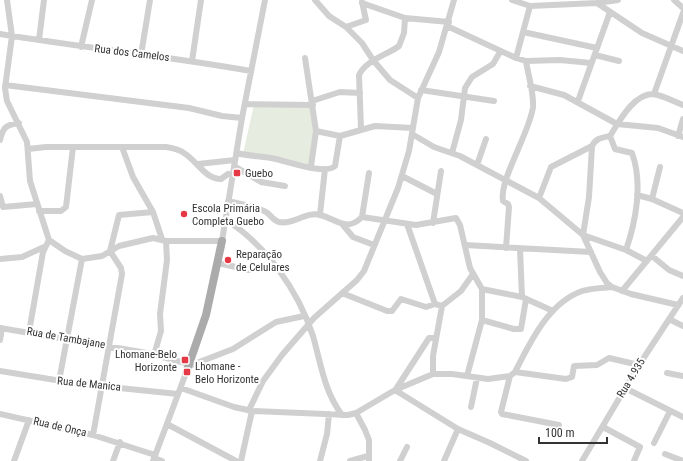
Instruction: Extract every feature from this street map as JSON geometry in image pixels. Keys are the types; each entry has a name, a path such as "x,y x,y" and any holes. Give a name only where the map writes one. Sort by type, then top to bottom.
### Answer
{"main road":[{"path":"188,368 206,315 222,241"}],"street":[{"path":"7,0 12,36 3,87 7,101 23,131 28,149 29,174 38,208 49,240 65,252 82,259 102,256 119,246 152,238 164,240 222,241 242,118 266,0"},
{"path":"39,40 44,0"},
{"path":"81,47 92,0"},
{"path":"141,55 150,0"},
{"path":"192,60 201,0"},
{"path":"315,0 329,16 346,27 362,42 373,60 390,80 418,98"},
{"path":"241,461 251,411 269,372 314,318 361,275 386,220 402,176 413,131 418,98 439,52 454,0"},
{"path":"512,0 530,6 548,2 597,3 618,0"},
{"path":"674,0 683,8"},
{"path":"346,27 366,20 362,2"},
{"path":"362,2 405,18 448,24 500,52 526,61 560,60 591,63"},
{"path":"597,3 642,33 683,51"},
{"path":"516,58 530,6"},
{"path":"578,101 610,12"},
{"path":"654,94 683,13"},
{"path":"361,129 359,75 364,67 373,60 399,46 404,33 405,18"},
{"path":"523,32 597,48"},
{"name":"Rua dos Camelos","path":"0,34 81,47 192,60 251,71"},
{"path":"452,153 461,120 465,88 472,77 493,64 500,52"},
{"path":"595,55 619,61"},
{"path":"304,58 313,103 316,131 311,166"},
{"path":"506,248 509,207 502,198 506,181 532,112 533,100 526,61"},
{"path":"530,86 552,90 578,101 596,114 617,124 658,128 681,137 683,119"},
{"path":"3,87 189,108 222,116 242,118"},
{"path":"421,90 494,101"},
{"path":"245,104 313,103 340,92 360,92"},
{"path":"678,305 622,291 612,287 607,283 583,235 592,146 594,140 610,136 617,124 633,104 640,99 654,94 683,105"},
{"path":"0,140 6,125 19,123"},
{"path":"316,131 340,136 375,126 413,131 434,147 452,153 477,165 540,198 583,235 626,250 647,261"},
{"path":"198,164 273,158 300,166 311,166 325,169 335,166 340,136"},
{"path":"610,136 615,149 630,152 633,155 637,195 634,225 626,250"},
{"path":"477,165 486,140"},
{"path":"540,198 551,167 592,146"},
{"path":"28,149 73,147 166,147 177,149 198,164 210,177 221,179 228,174"},
{"path":"0,196 3,207 38,208 61,211 66,207 73,147"},
{"path":"122,147 133,177 153,212 164,240 167,260 160,314 161,331 154,356"},
{"path":"235,160 261,182 285,186"},
{"path":"652,199 660,166"},
{"path":"320,214 325,169"},
{"path":"433,223 441,171"},
{"path":"343,225 356,222 362,217 369,173"},
{"path":"402,176 437,194"},
{"path":"637,195 652,199 683,213"},
{"path":"228,201 259,208 278,222 292,221 306,216 320,214 343,225 353,237 374,245"},
{"path":"93,435 122,274 121,268 110,251 119,215 153,212"},
{"path":"362,217 407,224 433,223 456,218 465,245 466,258 482,289 482,320 467,376"},
{"path":"622,291 683,217"},
{"path":"225,219 249,237 270,259 294,293 309,325 327,390 342,415"},
{"path":"407,224 435,304"},
{"path":"29,332 44,247 49,240"},
{"path":"465,245 591,252"},
{"path":"0,259 22,257 44,247"},
{"path":"482,320 514,329 521,329 524,298 520,249"},
{"path":"652,256 668,270 683,276"},
{"path":"58,381 68,338 82,259"},
{"path":"218,263 249,270"},
{"path":"433,374 432,356 442,306 461,291 473,274"},
{"path":"559,425 502,414 501,412 513,374 537,333 554,311 581,292 612,287"},
{"path":"482,289 524,298 554,311"},
{"path":"342,293 386,311 392,311 401,299 426,307 435,304 442,306"},
{"name":"Rua 4.935","path":"582,461 639,365 683,298"},
{"path":"154,458 188,368 233,349 276,322 304,316"},
{"path":"669,319 683,326"},
{"path":"0,340 1,328"},
{"name":"Rua de Tambajane","path":"1,328 68,338 108,346 154,356 188,368"},
{"path":"396,390 423,345 429,338 435,338"},
{"path":"350,461 368,459 367,435 356,413 396,390 433,374 488,379 513,374 566,379 572,377 574,366 597,365 609,358 639,365"},
{"name":"Rua de Manica","path":"0,371 58,381 180,391 251,411 342,415 356,413"},
{"path":"667,373 683,376"},
{"path":"471,407 477,378"},
{"path":"625,388 683,417"},
{"path":"396,390 458,429 526,461"},
{"path":"654,443 670,411"},
{"name":"Rua de Onça","path":"0,414 120,442 162,461"},
{"path":"320,461 327,434 329,414"},
{"path":"14,461 29,420"},
{"path":"167,424 236,461"},
{"path":"603,427 640,447 634,461"},
{"path":"444,461 458,429"},
{"path":"113,461 120,442"},
{"path":"400,461 407,447"},
{"path":"665,454 683,461"}],"shaded area":[{"path":"254,104 310,106 314,131 310,165 243,154"}],"place":[{"name":"Guebo","path":"237,173"},
{"name":"Escola Primária Completa Guebo","path":"184,214"},
{"name":"Reparação de Celulares","path":"228,260"},
{"name":"Lhomane-Belo Horizonte","path":"185,360"},
{"name":"Lhomane - Belo Horizonte","path":"187,372"}]}
